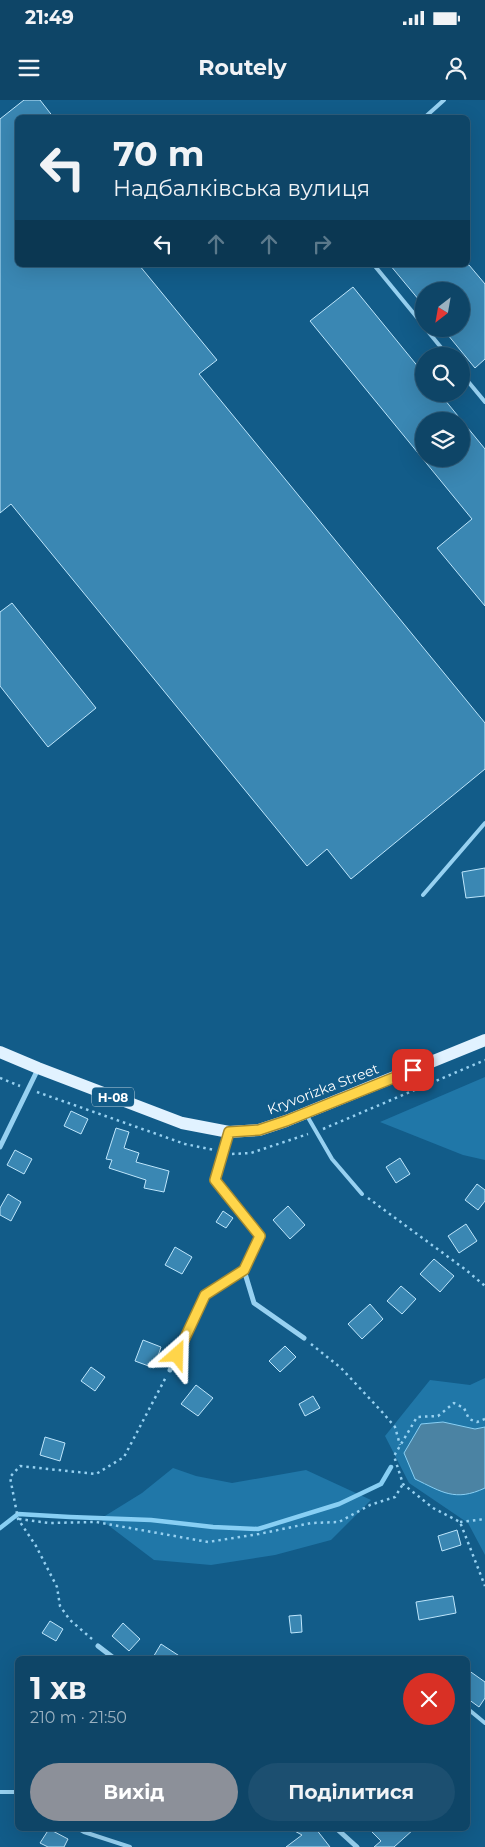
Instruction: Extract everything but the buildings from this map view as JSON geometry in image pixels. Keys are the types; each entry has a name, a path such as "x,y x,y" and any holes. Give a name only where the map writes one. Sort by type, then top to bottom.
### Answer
{"main road":[{"name":"Kryvorizka Street","path":"0,1052 182,1123 229,1132 259,1130 485,1040"}],"street":[{"path":"0,1147 38,1068"},
{"path":"170,1370 205,1295 244,1270 260,1236 215,1180 229,1132"},
{"path":"244,1270 254,1302 304,1338"},
{"path":"98,1646 111,1656"},
{"path":"339,1831 356,1847"}],"lane":[{"path":"427,115 444,100"},
{"path":"376,267 415,316"},
{"path":"470,384 485,402"},
{"path":"423,895 485,823"},
{"path":"305,1113 332,1159 362,1194"},
{"path":"470,1711 485,1723"},
{"path":"0,1792 15,1792"},
{"path":"82,1831 130,1847"}],"path":[{"path":"0,1078 28,1089"},
{"path":"362,1194 485,1286"},
{"path":"304,1338 341,1368 395,1427 400,1446"},
{"path":"98,1646 70,1620 60,1606 57,1587 36,1546 18,1519 10,1477 20,1466 96,1474 124,1457 170,1370"},
{"path":"485,1419 477,1422 469,1419 464,1408 454,1403 438,1416 417,1417 394,1456 403,1484 434,1508 460,1522 485,1519"},
{"path":"18,1519 49,1523 96,1522 208,1542 311,1523 339,1522 370,1505 395,1497 403,1484"},
{"path":"460,1522 485,1586"}],"shaded area":[{"path":"485,1077 485,1160 463,1155 380,1122"},
{"path":"485,1378 485,1555 468,1523 409,1483 385,1436 430,1380 470,1385"},
{"path":"443,1422 475,1429 485,1427 485,1488 465,1494 449,1494 415,1479 404,1453 421,1424"},
{"path":"173,1468 196,1476 232,1483 306,1470 371,1500 331,1540 275,1555 211,1565 154,1560 100,1519 142,1493"}],"waterway":[{"path":"0,1528 18,1514 151,1520 213,1527 258,1529 339,1504 381,1484 391,1467"}],"route":[{"path":"177,1355 205,1295 244,1270 260,1236 215,1180 229,1132 259,1130 286,1121 413,1070"}]}
